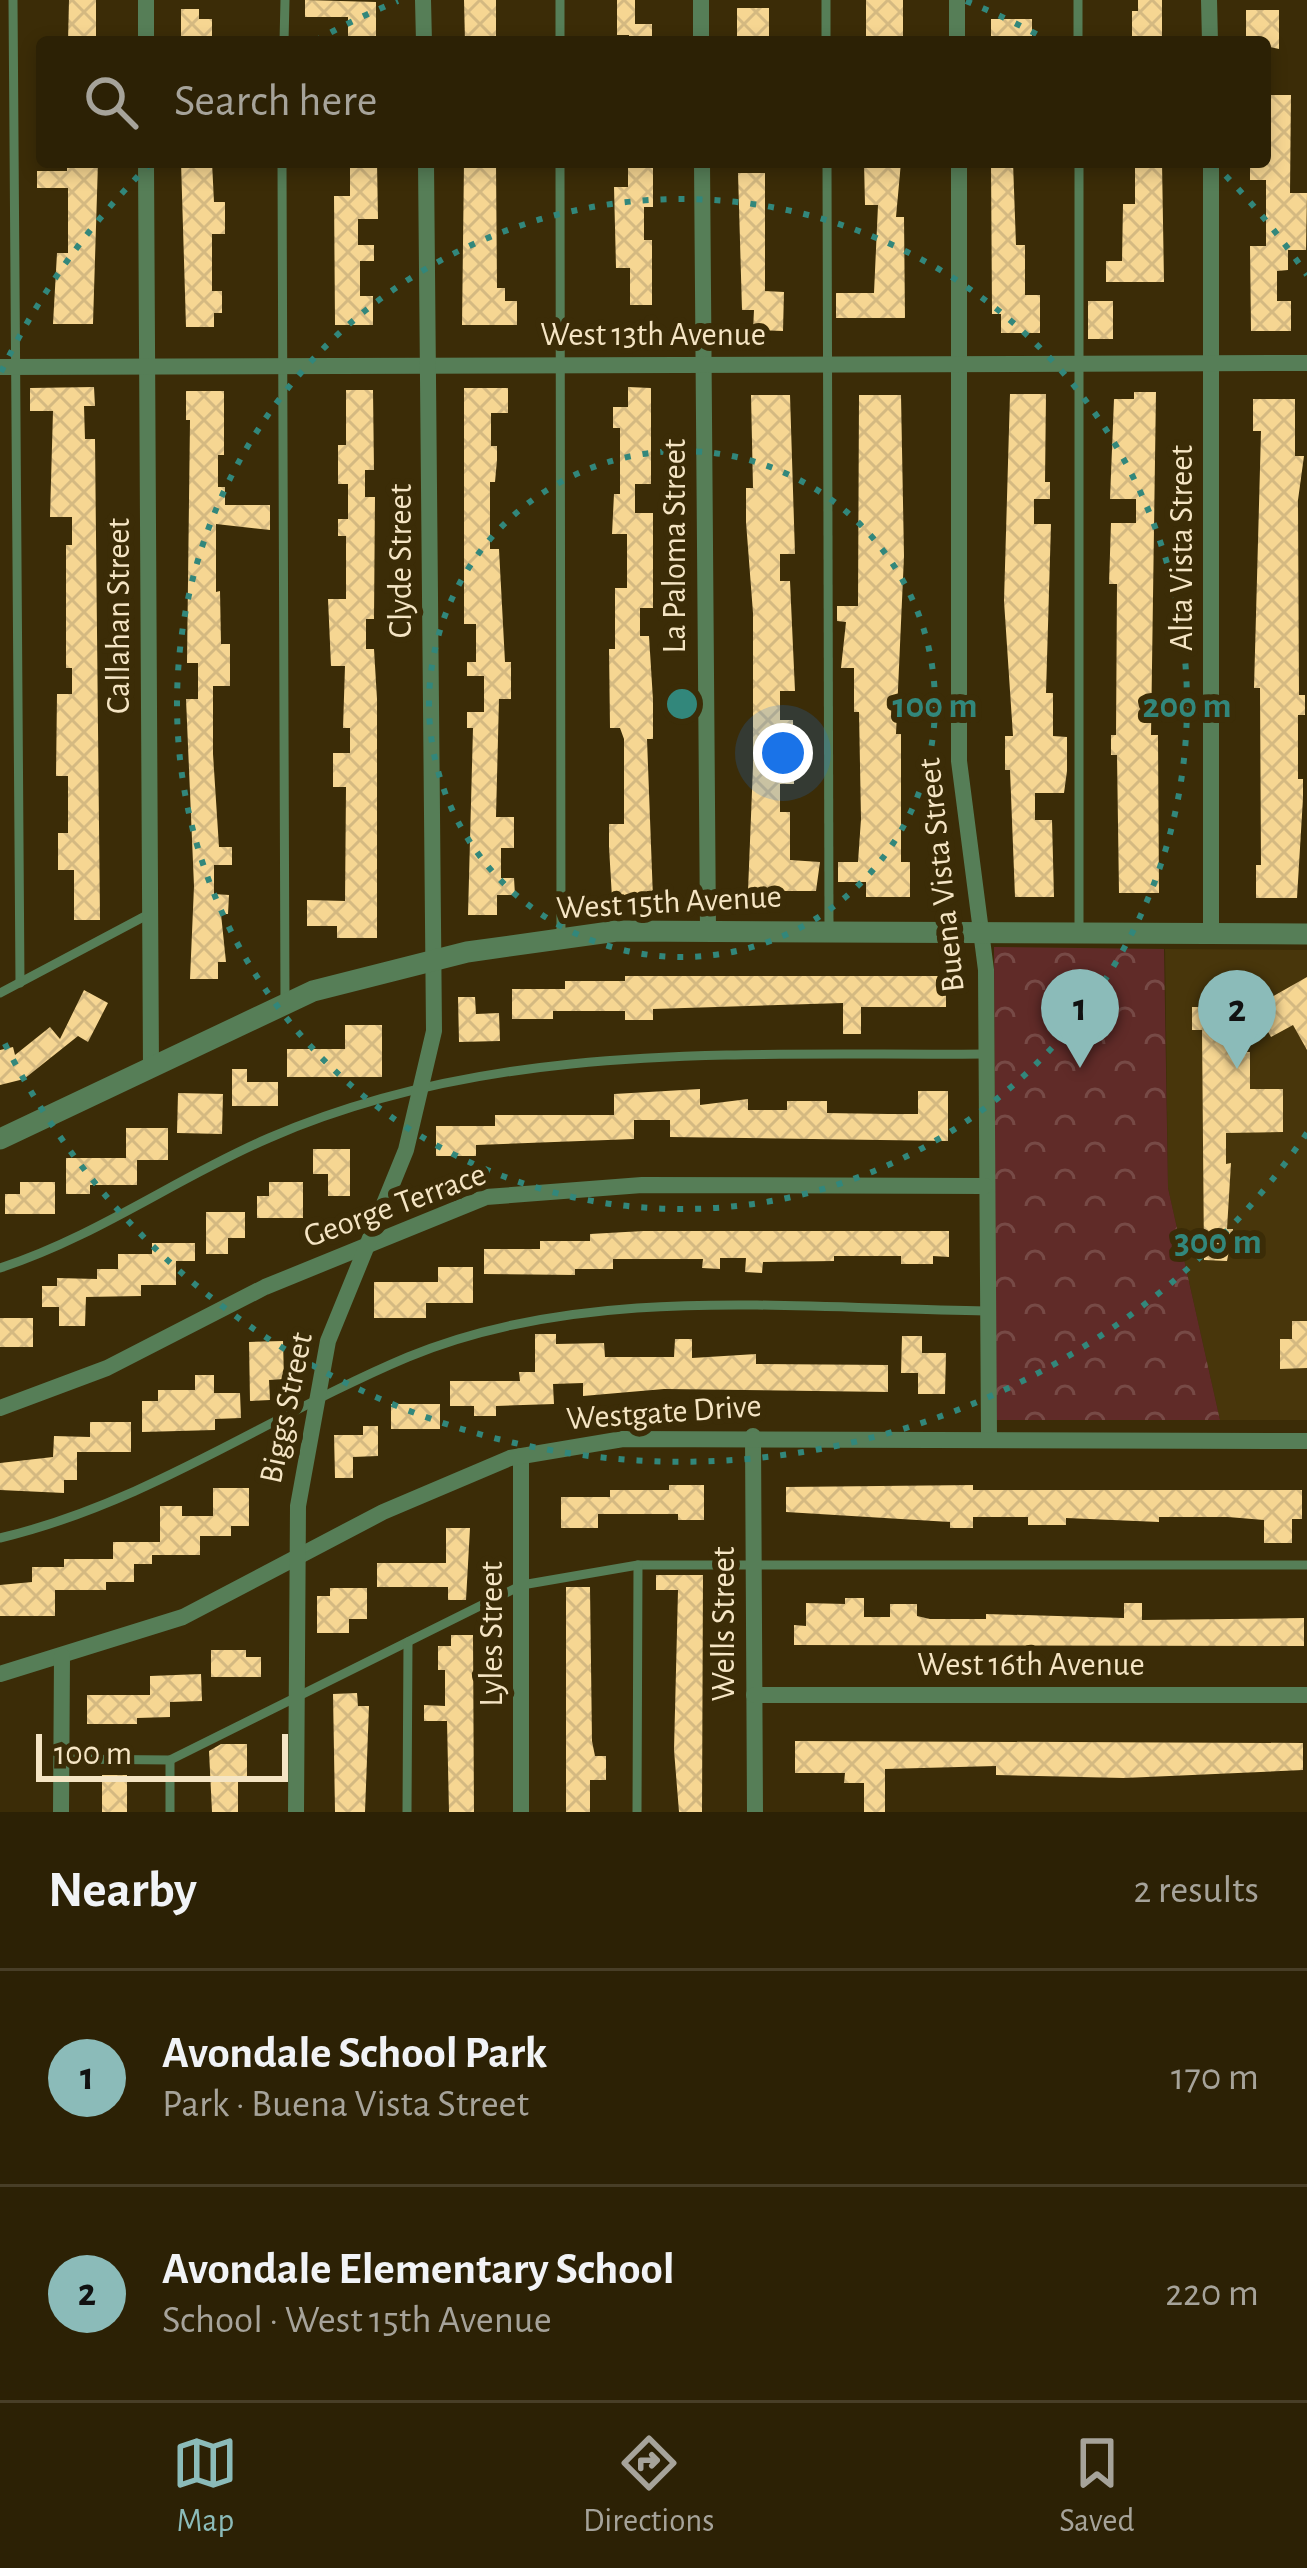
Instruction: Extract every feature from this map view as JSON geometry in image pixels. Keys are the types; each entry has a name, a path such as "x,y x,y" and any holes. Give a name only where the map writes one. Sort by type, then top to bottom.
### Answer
{"street":[{"path":"146,0 146,36"},
{"path":"423,0 424,36"},
{"path":"701,0 701,36"},
{"path":"957,0 958,36"},
{"path":"1209,0 1210,36"},
{"name":"Callahan Street","path":"146,168 151,1070"},
{"name":"Clyde Street","path":"426,168 434,960"},
{"name":"La Paloma Street","path":"702,168 708,930"},
{"name":"Buena Vista Street","path":"958,168 958,761 986,970 989,1437"},
{"name":"Alta Vista Street","path":"1210,168 1211,934"},
{"name":"West 13th Avenue","path":"6,367 1307,363"},
{"name":"West 15th Avenue","path":"0,1139 313,991 434,960 561,939 708,930 1307,934"},
{"name":"Biggs Street","path":"296,1812 298,1506 328,1341 406,1150 434,1031 434,960"},
{"name":"George Terrace","path":"0,1408 107,1368 265,1287 486,1197 642,1186 985,1186"},
{"name":"Wells Street","path":"753,1436 755,1812"},
{"name":"Westgate Drive","path":"0,1674 184,1617 382,1512 521,1456 623,1438 1307,1441"},
{"name":"Lyles Street","path":"521,1456 521,1812"},
{"path":"61,1812 62,1656"},
{"name":"West 16th Avenue","path":"754,1695 1307,1695"}],"lane":[{"path":"13,0 6,367 20,983"},
{"path":"284,36 285,0"},
{"path":"560,0 560,36"},
{"path":"826,0 826,36"},
{"path":"1078,0 1078,36"},
{"path":"282,168 279,366 285,1004"},
{"path":"560,168 561,939"},
{"path":"826,168 830,930"},
{"path":"1079,168 1079,933"},
{"path":"0,994 150,913"},
{"path":"0,1268 42,1254 270,1138 421,1087 535,1066 647,1055 985,1054"},
{"path":"0,1538 193,1467 410,1356 504,1326 593,1313 715,1308 986,1311"},
{"path":"61,1760 170,1760 522,1585 638,1565 1307,1565"},
{"path":"637,1812 638,1565"},
{"path":"407,1812 408,1642"},
{"path":"170,1760 170,1812"}],"shaded area":[{"path":"1165,949 1307,950 1307,1420 1220,1420 1168,1188"}],"green space":[{"path":"994,947 1164,949 1168,1188 1220,1420 996,1420"}],"building":[{"path":"69,0 96,0 96,36 68,36"},
{"path":"305,0 376,2 376,36 348,36 348,17 305,17"},
{"path":"464,0 496,0 496,36 465,36"},
{"path":"617,0 635,0 635,24 652,24 652,36 617,35"},
{"path":"866,0 903,0 903,36 866,36"},
{"path":"1138,0 1162,0 1162,36 1132,36 1132,11 1138,11"},
{"path":"737,8 769,8 769,36 737,36"},
{"path":"181,9 199,9 199,19 212,19 212,36 181,36"},
{"path":"1246,10 1279,10 1279,49 1271,47 1271,36 1246,36"},
{"path":"991,19 1032,19 1032,36 991,36"},
{"path":"1271,95 1291,95 1290,193 1307,193 1306,250 1288,250 1288,270 1277,271 1277,301 1291,301 1291,331 1251,331 1250,246 1266,246 1266,180 1250,180 1250,168 1271,168"},
{"path":"98,168 93,324 53,324 57,253 68,253 68,188 37,188 37,171"},
{"path":"181,168 212,168 214,202 225,202 225,234 212,234 212,291 222,291 222,313 214,313 214,327 186,327"},
{"path":"350,168 377,168 378,219 358,219 358,245 374,245 374,261 360,261 360,296 373,296 373,325 335,325 334,196 350,196"},
{"path":"464,168 496,168 497,288 505,288 505,301 517,301 517,325 462,325"},
{"path":"628,168 653,168 653,207 644,207 644,240 652,240 652,305 630,305 630,268 616,268 614,187 628,187"},
{"path":"864,168 900,168 896,217 904,217 905,318 836,318 836,293 874,293 878,205 865,205"},
{"path":"991,168 1013,168 1016,245 1025,245 1025,295 1040,295 1040,333 1001,333 1001,314 992,314"},
{"path":"1135,168 1162,168 1164,282 1106,282 1106,261 1122,261 1123,204 1135,204"},
{"path":"738,173 765,173 765,291 784,292 783,331 753,330 754,310 742,310"},
{"path":"1088,301 1113,301 1113,339 1088,339"},
{"path":"94,387 95,406 84,406 85,439 95,439 100,920 74,920 74,870 58,870 58,833 68,833 68,776 56,776 57,694 72,694 72,668 66,668 66,545 72,545 72,517 50,517 53,411 30,411 30,388"},
{"path":"628,387 651,388 651,484 635,484 635,513 653,513 653,608 640,608 640,636 649,636 653,700 653,739 647,739 653,898 612,898 609,847 609,824 624,824 624,739 620,728 610,728 609,649 615,649 615,588 627,588 627,534 612,534 614,494 620,494 620,428 613,428 613,407 628,407"},
{"path":"464,388 508,388 508,413 491,413 491,446 497,446 497,460 495,482 490,482 490,549 499,549 505,662 511,662 511,699 499,699 496,817 514,817 514,848 501,848 501,878 514,878 515,895 497,895 497,915 468,915 473,728 467,728 467,712 484,712 484,676 467,676 467,662 476,662 476,624 464,624"},
{"path":"346,390 373,390 374,470 365,470 365,497 375,497 374,619 366,619 366,649 374,649 377,699 377,938 337,938 337,926 307,926 307,900 345,901 346,787 333,787 333,753 350,753 350,728 343,728 345,666 331,666 328,599 346,599 346,536 338,536 338,519 348,519 348,484 338,484 338,445 346,445"},
{"path":"186,391 224,391 224,455 218,455 218,487 225,487 225,505 270,505 270,530 216,524 216,592 220,591 221,644 230,644 230,686 213,686 213,754 219,847 232,847 232,865 214,865 214,894 229,895 228,914 221,914 226,962 218,962 218,979 190,979 194,886 186,699 198,699 198,663 187,663 190,420 186,420"},
{"path":"1134,392 1156,392 1151,735 1158,735 1159,893 1119,893 1117,755 1111,755 1111,735 1116,735 1117,584 1109,584 1111,523 1136,523 1136,499 1110,499 1114,399 1134,399"},
{"path":"1010,394 1046,394 1045,482 1050,482 1050,499 1034,499 1034,524 1051,524 1046,693 1053,693 1053,736 1067,737 1067,771 1064,793 1035,793 1035,820 1052,820 1054,897 1015,897 1010,770 1005,770 1005,736 1013,736 1004,601"},
{"path":"751,395 790,395 795,554 780,554 780,581 790,581 795,691 780,691 780,720 793,720 794,784 780,784 780,812 790,812 790,860 820,862 816,891 748,891 753,613 746,488 753,488"},
{"path":"859,395 901,395 904,556 896,734 901,734 901,862 910,862 910,897 866,897 866,882 838,882 838,862 858,862 861,819 854,668 841,668 846,622 837,621 837,606 858,606"},
{"path":"1253,399 1295,399 1295,456 1304,456 1298,500 1299,695 1305,695 1305,715 1298,715 1298,779 1303,779 1303,798 1297,898 1256,898 1256,865 1261,865 1260,688 1254,688 1261,431 1253,431"},
{"path":"625,976 946,976 946,1007 861,1007 861,1034 843,1034 843,1003 653,1009 653,1020 625,1020 625,1011 553,1011 553,1019 512,1019 512,989 565,989 565,981 625,981"},
{"path":"1307,977 1307,1050 1293,1025 1271,1037 1254,1007"},
{"path":"84,990 108,1003 88,1042 78,1036 24,1079 0,1085 0,1050 13,1047 15,1055 50,1027 60,1039"},
{"path":"458,997 475,997 476,1014 499,1013 500,1041 459,1042"},
{"path":"1192,1007 1241,1007 1241,1052 1250,1052 1250,1089 1283,1089 1283,1132 1226,1133 1226,1164 1231,1163 1227,1229 1233,1229 1227,1261 1204,1260 1202,1030 1192,1030"},
{"path":"345,1025 382,1025 382,1077 287,1077 287,1049 345,1049"},
{"path":"232,1069 247,1069 247,1082 278,1082 278,1106 232,1106"},
{"path":"700,1089 700,1105 748,1099 748,1110 787,1110 787,1101 827,1101 827,1113 888,1114 918,1114 918,1091 948,1091 948,1141 670,1137 670,1120 634,1120 634,1139 476,1145 476,1156 436,1156 436,1126 495,1126 495,1115 614,1115 614,1094"},
{"path":"178,1093 223,1094 222,1134 177,1133"},
{"path":"126,1128 168,1128 168,1160 137,1160 137,1185 90,1185 90,1194 66,1194 66,1158 126,1158"},
{"path":"313,1149 350,1149 350,1196 328,1196 328,1174 313,1174"},
{"path":"20,1182 55,1182 55,1214 5,1214 5,1194 20,1194"},
{"path":"269,1182 303,1182 303,1218 257,1218 257,1196 269,1196"},
{"path":"206,1212 245,1212 245,1238 228,1238 228,1254 206,1254"},
{"path":"949,1231 949,1257 933,1256 933,1264 901,1264 901,1256 763,1262 762,1273 745,1272 746,1258 720,1258 720,1269 702,1268 703,1259 613,1259 613,1269 575,1269 575,1275 484,1274 484,1249 540,1249 540,1241 590,1241 590,1234"},
{"path":"152,1243 195,1243 195,1261 176,1261 176,1285 141,1285 141,1296 86,1297 85,1326 59,1326 59,1307 42,1307 42,1286 57,1286 57,1278 97,1279 97,1269 118,1269 118,1254 152,1254"},
{"path":"438,1267 473,1267 473,1303 426,1303 426,1318 374,1318 374,1282 438,1282"},
{"path":"0,1318 33,1318 33,1347 0,1347"},
{"path":"1292,1321 1307,1321 1307,1368 1280,1369 1280,1339 1292,1339"},
{"path":"535,1334 556,1334 556,1344 604,1343 605,1357 674,1357 675,1339 692,1339 692,1358 756,1354 756,1364 888,1365 888,1392 664,1389 583,1396 583,1383 553,1384 554,1404 496,1406 496,1416 474,1416 474,1406 450,1406 450,1381 520,1381 519,1372 535,1372"},
{"path":"902,1336 922,1336 922,1353 946,1353 945,1394 918,1394 918,1373 901,1373"},
{"path":"283,1341 284,1379 269,1380 270,1400 250,1401 249,1342"},
{"path":"195,1375 214,1375 214,1393 240,1393 241,1418 215,1419 215,1430 142,1432 142,1401 158,1401 158,1390 195,1390"},
{"path":"391,1404 440,1404 440,1429 391,1429"},
{"path":"90,1422 131,1422 131,1452 77,1452 77,1480 64,1480 64,1493 0,1490 0,1463 53,1457 54,1436 90,1437"},
{"path":"363,1426 378,1426 378,1456 353,1457 353,1478 335,1478 334,1435 363,1435"},
{"path":"669,1485 704,1485 704,1520 678,1520 678,1514 598,1514 598,1528 561,1528 561,1497 610,1497 610,1490 669,1490"},
{"path":"973,1485 973,1490 1302,1490 1302,1519 1292,1519 1292,1543 1264,1543 1264,1520 1228,1517 1159,1517 1159,1522 1066,1518 1066,1525 1028,1525 1028,1517 973,1517 973,1528 950,1528 950,1522 786,1512 786,1487"},
{"path":"213,1488 249,1488 249,1526 231,1526 231,1536 200,1536 200,1555 152,1555 152,1564 134,1564 134,1582 106,1582 106,1590 55,1590 55,1616 0,1616 0,1585 32,1582 32,1567 64,1567 64,1559 113,1559 113,1542 160,1542 160,1506 182,1506 182,1516 213,1516"},
{"path":"446,1528 470,1528 466,1600 448,1600 448,1587 377,1587 377,1563 446,1563"},
{"path":"656,1575 703,1575 702,1812 679,1812 674,1750 678,1590 656,1590"},
{"path":"566,1587 590,1587 592,1741 595,1756 606,1756 606,1780 590,1780 590,1812 566,1812"},
{"path":"330,1588 367,1588 367,1619 349,1619 349,1633 317,1633 317,1596 330,1596"},
{"path":"845,1598 864,1598 864,1617 890,1617 890,1604 917,1604 917,1616 930,1619 986,1619 986,1614 1124,1618 1124,1603 1142,1603 1142,1620 1304,1618 1304,1646 794,1645 794,1625 806,1626 806,1603 845,1604"},
{"path":"451,1635 473,1635 474,1812 449,1812 447,1721 424,1721 424,1705 445,1706 445,1670 438,1670 438,1646 451,1646"},
{"path":"211,1650 246,1650 246,1657 261,1657 261,1677 211,1677"},
{"path":"201,1674 202,1701 170,1702 170,1717 137,1718 137,1724 87,1724 87,1695 150,1695 150,1676"},
{"path":"357,1693 358,1706 369,1706 365,1812 335,1812 333,1694"},
{"path":"795,1741 1303,1743 1303,1770 1124,1778 996,1775 996,1766 885,1769 885,1812 864,1812 864,1783 844,1783 845,1773 795,1773"},
{"path":"221,1744 247,1744 247,1781 238,1781 238,1812 212,1812 209,1751"},
{"path":"102,1775 127,1775 127,1812 102,1812"}],"place":[{"name":"Avondale School Park","path":"1080,1068"},
{"name":"Avondale Elementary School","path":"1237,1069"}]}
